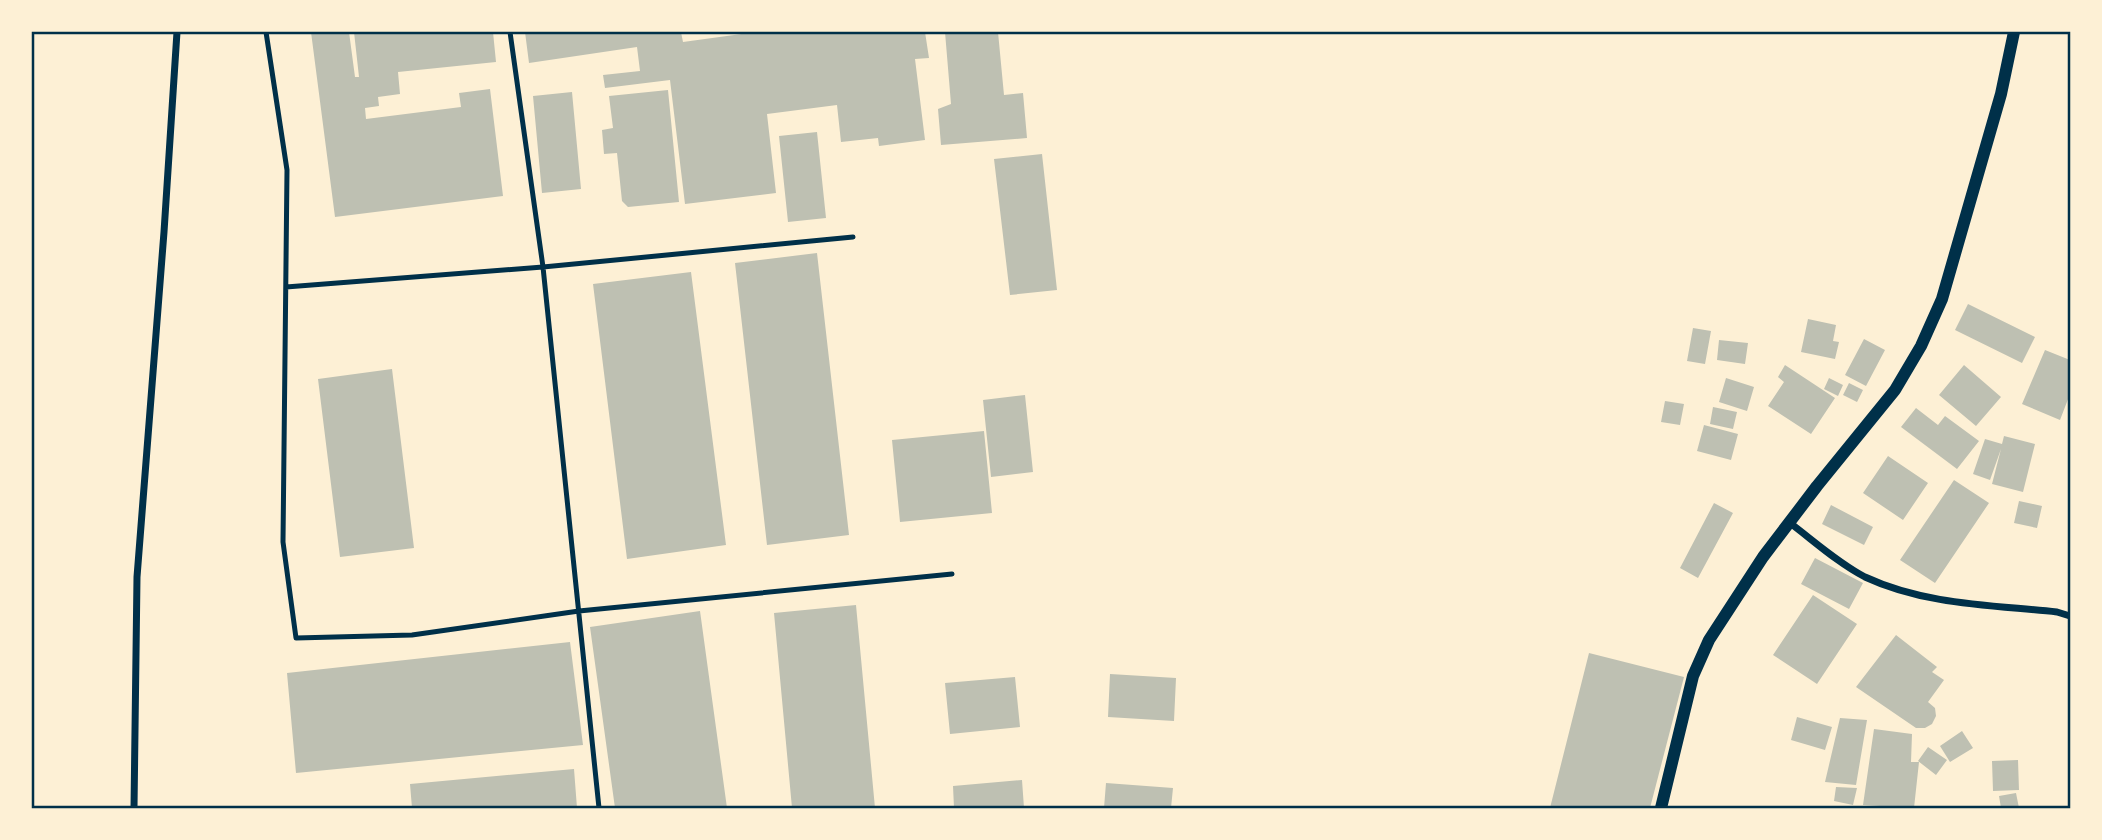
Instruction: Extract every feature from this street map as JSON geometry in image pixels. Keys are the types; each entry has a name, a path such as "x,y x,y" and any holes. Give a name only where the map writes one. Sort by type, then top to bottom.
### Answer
{"street":[{"path":"134,808 137,577 177,32"},
{"path":"1661,808 1693,676 1709,640 1763,557 1895,390 1942,299 2001,94 2014,32"},
{"path":"1790,523 1863,576 1890,587 1941,601 2057,612 2070,616"}],"lane":[{"path":"267,32 287,170 283,542 296,638 412,635 579,611 952,573"},
{"path":"510,32 543,267 599,808"},
{"path":"286,287 543,267 852,237"}],"building":[{"path":"311,32 349,32 355,77 359,77 354,32 493,32 496,62 398,72 400,94 378,97 379,106 365,108 366,119 461,107 459,93 490,89 503,196 335,217"},
{"path":"525,32 681,32 683,42 756,32 925,32 929,58 915,59 925,140 879,146 878,138 841,142 837,105 767,114 776,193 685,204 670,80 605,88 603,75 640,71 637,47 529,63"},
{"path":"945,32 998,32 1004,95 1023,93 1027,138 941,145 938,109 951,104"},
{"path":"668,90 679,202 628,207 622,201 617,153 604,154 602,130 613,128 609,96"},
{"path":"572,92 581,189 542,193 533,96"},
{"path":"817,132 826,218 788,222 779,136"},
{"path":"1042,154 1057,290 1010,295 994,159"},
{"path":"817,253 849,535 767,545 735,263"},
{"path":"691,272 726,545 627,559 593,284"},
{"path":"1968,304 2035,337 2022,363 1955,330"},
{"path":"1808,319 1836,325 1833,341 1839,342 1835,359 1801,352"},
{"path":"1693,328 1711,331 1705,364 1687,361"},
{"path":"1864,339 1885,350 1866,386 1845,375"},
{"path":"1719,340 1748,343 1745,364 1717,360"},
{"path":"2045,350 2070,360 2070,394 2060,420 2022,404"},
{"path":"1785,365 1835,398 1811,434 1768,406 1784,382 1778,377"},
{"path":"1964,365 2001,397 1976,426 1939,395"},
{"path":"392,369 414,548 340,557 318,379"},
{"path":"1726,378 1754,387 1747,411 1719,402"},
{"path":"1829,378 1843,385 1838,396 1824,389"},
{"path":"1849,383 1863,390 1857,402 1843,395"},
{"path":"1025,395 1033,472 991,477 983,400"},
{"path":"1665,401 1684,404 1680,425 1661,422"},
{"path":"1713,407 1737,412 1733,429 1710,424"},
{"path":"1916,408 1938,425 1945,416 1979,441 1957,469 1901,427"},
{"path":"1704,425 1738,434 1731,460 1697,451"},
{"path":"984,431 992,513 900,522 892,440"},
{"path":"2004,436 2035,444 2023,492 1992,484 2001,449 1990,480 1973,474 1985,439 2002,444"},
{"path":"1888,456 1928,483 1903,520 1863,493"},
{"path":"1954,480 1989,503 1935,583 1900,560"},
{"path":"2019,501 2042,506 2037,528 2014,523"},
{"path":"1714,503 1733,513 1698,578 1680,568"},
{"path":"1831,505 1873,527 1864,545 1822,524"},
{"path":"1815,558 1863,583 1849,609 1801,584"},
{"path":"1813,595 1857,624 1817,684 1773,655"},
{"path":"856,605 875,808 792,808 774,613"},
{"path":"700,611 727,808 615,808 590,627"},
{"path":"1896,635 1937,667 1932,672 1944,680 1928,702 1935,708 1936,716 1932,724 1925,728 1916,728 1856,687"},
{"path":"570,642 583,745 296,773 287,673"},
{"path":"1589,653 1684,677 1650,808 1550,808"},
{"path":"1110,674 1176,678 1174,721 1108,717"},
{"path":"1015,677 1020,727 950,734 945,683"},
{"path":"1797,717 1832,727 1825,750 1791,740"},
{"path":"1840,718 1867,720 1856,785 1825,782"},
{"path":"1874,729 1912,734 1911,762 1919,762 1914,808 1863,805"},
{"path":"1962,731 1973,748 1950,762 1940,746"},
{"path":"1928,747 1947,760 1936,775 1918,761"},
{"path":"2018,760 2019,790 1993,791 1992,761"},
{"path":"574,769 577,808 412,808 410,784"},
{"path":"1022,780 1024,808 954,808 953,786"},
{"path":"1106,783 1173,788 1171,808 1104,808"},
{"path":"1836,787 1857,788 1853,805 1834,801"},
{"path":"2016,793 2019,808 2001,808 1999,796"}]}
